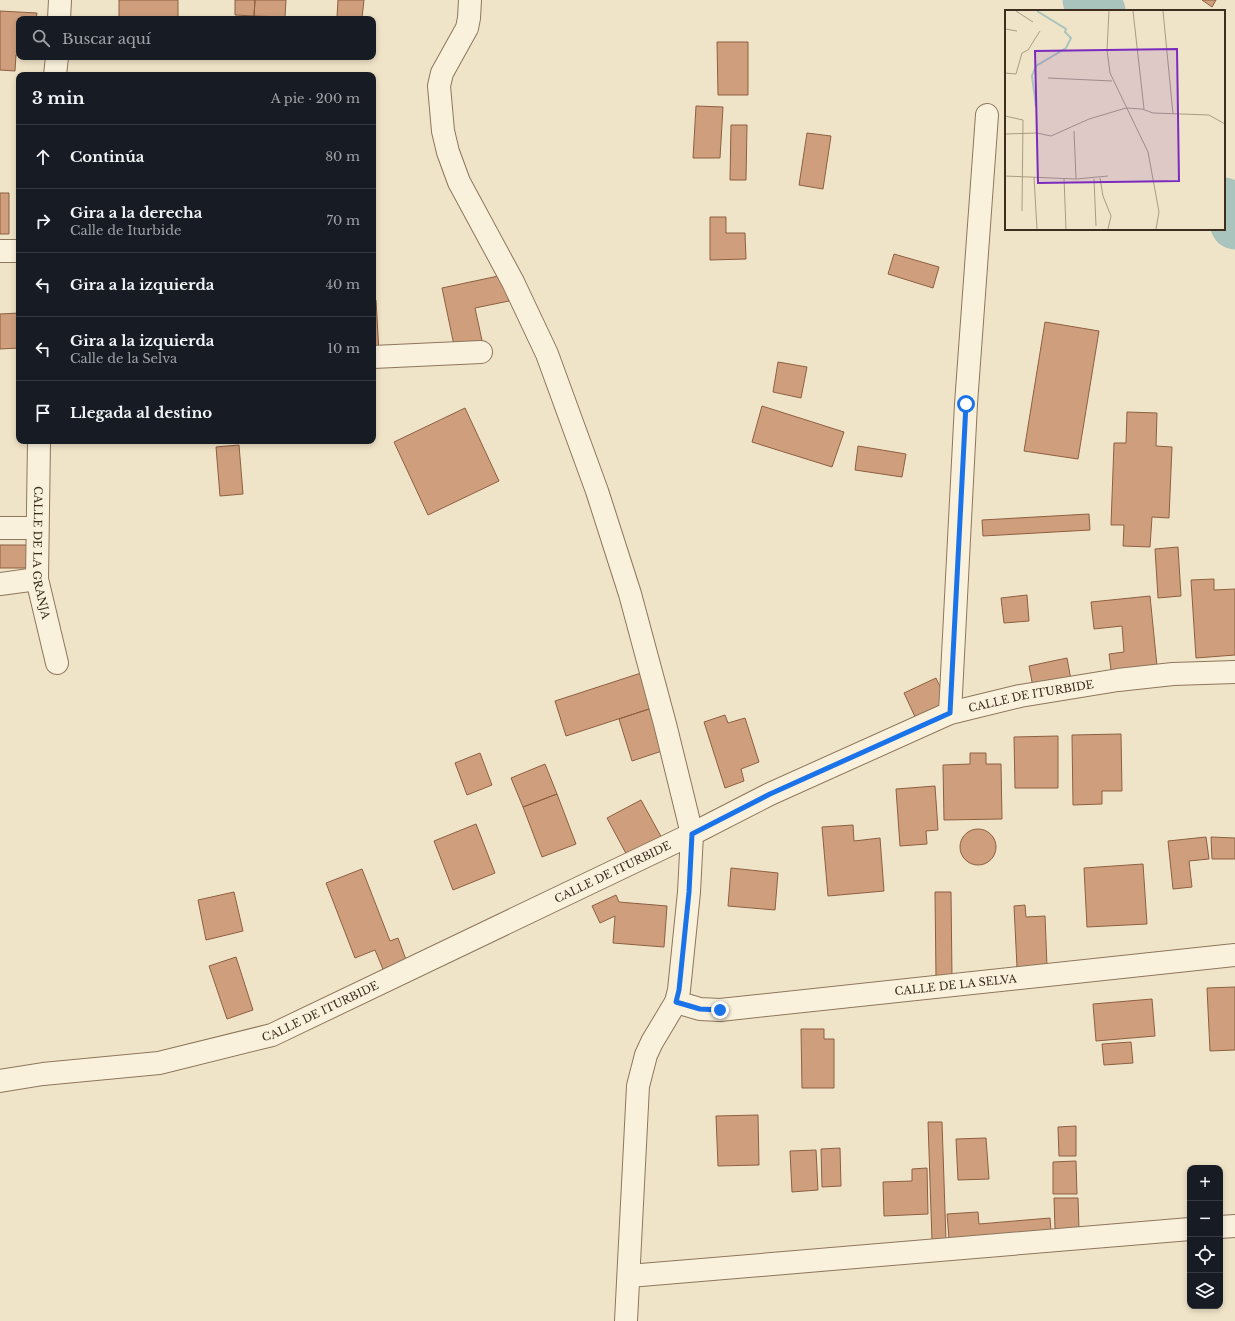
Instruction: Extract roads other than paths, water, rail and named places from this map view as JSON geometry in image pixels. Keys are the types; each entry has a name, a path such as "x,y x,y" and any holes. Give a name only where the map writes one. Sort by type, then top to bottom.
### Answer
{"street":[{"path":"59,16 60,0"},
{"path":"470,0 467,28 442,73 438,86 443,131 448,152 459,182 513,282 547,354 597,491 630,594 665,724 692,834 689,892 679,990 676,1002 646,1055 638,1086 626,1321"},
{"path":"55,72 56,60"},
{"path":"950,713 965,412 987,115"},
{"path":"0,251 16,250"},
{"path":"376,357 481,352"},
{"name":"CALLE DE LA GRANJA","path":"39,444 37,579 57,663"},
{"path":"0,528 37,528"},
{"path":"0,584 37,579"},
{"name":"CALLE DE ITURBIDE","path":"0,1081 43,1074 158,1063 272,1035 692,834 770,794 950,713 1020,696 1118,680 1173,674 1235,672"},
{"name":"CALLE DE LA SELVA","path":"676,1002 700,1009 720,1010 1235,955"},
{"path":"1223,1227 1235,1226"},
{"path":"629,1276 1187,1229"}],"waterway":[{"path":"1087,0 1095,4 1100,10"},
{"path":"1225,204 1235,225"}]}
